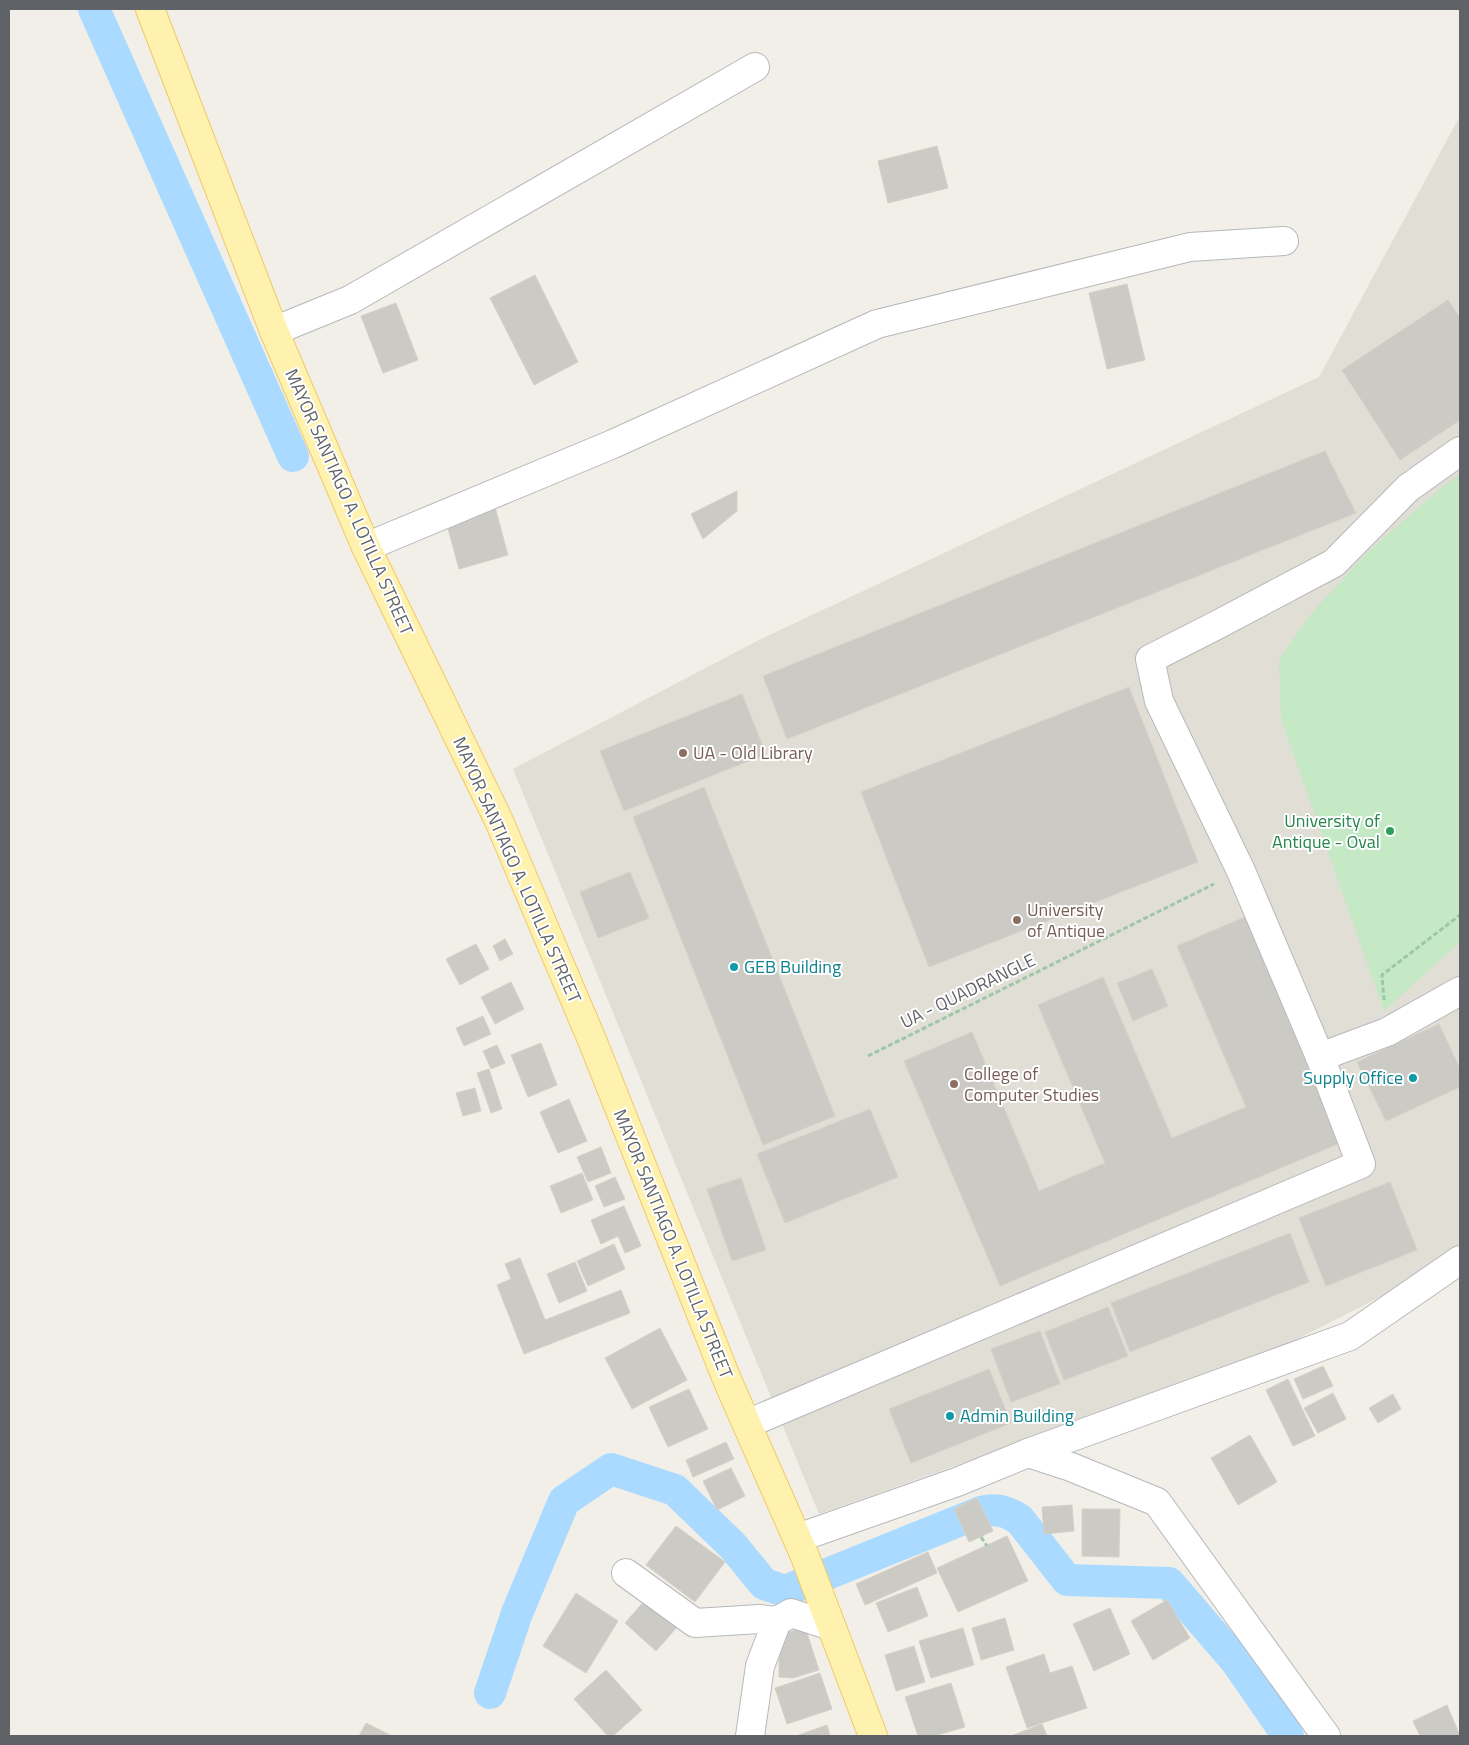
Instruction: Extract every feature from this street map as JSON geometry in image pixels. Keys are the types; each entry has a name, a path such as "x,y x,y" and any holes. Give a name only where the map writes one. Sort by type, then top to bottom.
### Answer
{"main road":[{"name":"MAYOR SANTIAGO A. LOTILLA STREET","path":"150,9 274,331 366,547 499,821 592,1040 728,1382 801,1546 873,1736"}],"street":[{"path":"274,331 350,300 755,67"},
{"path":"366,547 613,444 877,324 1190,247 1284,241"},
{"path":"747,1424 1361,1164 1320,1057 1241,870 1159,701 1150,659 1334,563 1408,488 1460,451"},
{"path":"1320,1057 1387,1032 1460,991"},
{"path":"801,1546 1028,1453 1350,1336 1460,1260"},
{"path":"1028,1453 1071,1467 1157,1502 1326,1736"},
{"path":"626,1573 694,1623 760,1619 777,1621 792,1614 830,1626"},
{"path":"750,1736 760,1666 777,1621"}],"path":[{"name":"UA - QUADRANGLE","path":"868,1056 1241,870"},
{"path":"1387,1032 1382,975 1460,915"},
{"path":"981,1537 987,1546"}],"shaded area":[{"name":"University of Antique","path":"1460,116 1460,1244 1431,1271 1260,1358 819,1514 513,769 759,640 1319,377"}],"green space":[{"name":"University of Antique - Oval","path":"1460,474 1460,942 1384,1011 1281,719 1279,660 1310,615 1369,551"}],"building":[{"path":"937,146 948,188 888,203 878,161"},
{"path":"535,275 578,362 534,385 490,298"},
{"path":"1127,284 1145,360 1107,369 1089,293"},
{"path":"1448,300 1460,318 1460,420 1400,460 1342,370"},
{"path":"396,303 418,360 383,373 361,316"},
{"path":"1325,451 1356,513 787,739 763,676"},
{"path":"737,491 737,511 703,539 691,514"},
{"path":"495,507 508,555 459,569 446,521"},
{"path":"1129,687 1198,862 929,967 861,792"},
{"name":"UA - Old Library","path":"742,694 766,754 624,811 600,751"},
{"name":"GEB Building","path":"704,787 835,1116 763,1145 633,817"},
{"path":"630,872 649,918 598,938 580,892"},
{"name":"College of Computer Studies","path":"1245,917 1340,1143 1000,1286 904,1061 972,1032 1039,1191 1105,1163 1038,1005 1103,977 1172,1138 1246,1107 1177,946"},
{"path":"505,939 513,954 500,961 493,946"},
{"path":"476,944 489,969 460,985 446,959"},
{"path":"1152,969 1168,1006 1133,1021 1117,983"},
{"path":"511,982 524,1009 495,1024 481,997"},
{"path":"483,1016 491,1034 464,1046 456,1028"},
{"name":"Supply Office","path":"1439,1024 1460,1069 1460,1087 1386,1121 1357,1062"},
{"path":"541,1043 557,1085 528,1097 511,1055"},
{"path":"497,1045 505,1063 491,1069 483,1051"},
{"path":"489,1069 502,1109 491,1113 477,1073"},
{"path":"475,1088 481,1111 463,1116 456,1093"},
{"path":"569,1099 587,1141 558,1153 540,1112"},
{"path":"870,1109 898,1177 785,1223 757,1154"},
{"path":"601,1147 611,1173 588,1182 577,1157"},
{"path":"582,1173 593,1200 561,1213 550,1186"},
{"path":"615,1177 625,1199 604,1207 595,1186"},
{"path":"741,1178 766,1250 732,1261 707,1189"},
{"path":"1390,1182 1417,1250 1326,1286 1299,1218"},
{"path":"624,1206 641,1246 625,1253 618,1236 601,1244 591,1220"},
{"path":"1290,1233 1309,1282 1130,1352 1111,1303"},
{"path":"614,1244 625,1269 588,1286 577,1261"},
{"path":"520,1258 545,1320 621,1290 630,1313 524,1354 497,1285 511,1279 505,1264"},
{"path":"575,1262 587,1291 559,1303 547,1274"},
{"path":"1108,1307 1128,1356 1064,1380 1045,1332"},
{"path":"660,1328 687,1380 632,1409 605,1358"},
{"path":"1040,1331 1060,1384 1011,1402 991,1349"},
{"path":"1323,1366 1333,1386 1303,1399 1294,1379"},
{"name":"Admin Building","path":"989,1369 1011,1423 911,1463 889,1409"},
{"path":"1288,1379 1315,1436 1293,1446 1266,1390"},
{"path":"689,1389 708,1429 668,1447 649,1407"},
{"path":"1333,1393 1346,1419 1318,1433 1304,1408"},
{"path":"1393,1394 1401,1409 1378,1423 1369,1408"},
{"path":"1250,1435 1277,1482 1238,1505 1211,1458"},
{"path":"726,1442 734,1459 693,1477 686,1460"},
{"path":"731,1468 745,1496 717,1510 703,1481"},
{"path":"977,1498 993,1531 969,1542 954,1509"},
{"path":"1072,1505 1074,1531 1044,1534 1042,1507"},
{"path":"1082,1509 1120,1509 1119,1557 1082,1556"},
{"path":"676,1526 725,1562 695,1602 646,1565"},
{"path":"1007,1536 1028,1581 958,1612 937,1568"},
{"path":"928,1552 937,1573 865,1605 856,1584"},
{"path":"917,1587 928,1616 888,1632 876,1603"},
{"path":"576,1593 618,1621 586,1673 543,1646"},
{"path":"647,1598 678,1626 656,1651 625,1623"},
{"path":"1167,1600 1190,1638 1153,1660 1131,1621"},
{"path":"1110,1608 1130,1654 1094,1671 1073,1624"},
{"path":"1005,1618 1014,1650 981,1660 972,1628"},
{"path":"805,1627 819,1670 793,1678 779,1677 779,1635"},
{"path":"963,1628 974,1665 931,1678 919,1641"},
{"path":"914,1646 925,1682 896,1691 885,1655"},
{"path":"1044,1654 1050,1673 1072,1666 1087,1708 1027,1728 1006,1667"},
{"path":"606,1670 642,1710 613,1736 608,1736 574,1699"},
{"path":"820,1673 832,1709 787,1724 775,1688"},
{"path":"951,1683 965,1727 934,1736 918,1736 905,1697"},
{"path":"1447,1705 1460,1736 1420,1736 1413,1721"},
{"path":"366,1723 392,1736 359,1736"},
{"path":"1042,1724 1047,1736 1011,1736 1024,1731"},
{"path":"827,1725 830,1736 796,1736"}],"waterway":[{"path":"94,9 293,456"},
{"path":"490,1693 517,1613 564,1501 611,1469 675,1490 733,1546 764,1584 785,1591 981,1512 992,1510 1006,1512 1020,1520 1067,1580 1169,1583 1236,1661 1288,1736"}],"place":[{"name":"UA - Old Library","path":"683,753"},
{"name":"University of Antique - Oval","path":"1390,831"},
{"name":"University of Antique","path":"1017,920"},
{"name":"GEB Building","path":"734,967"},
{"name":"Supply Office","path":"1413,1078"},
{"name":"College of Computer Studies","path":"954,1084"},
{"name":"Admin Building","path":"950,1416"}]}
